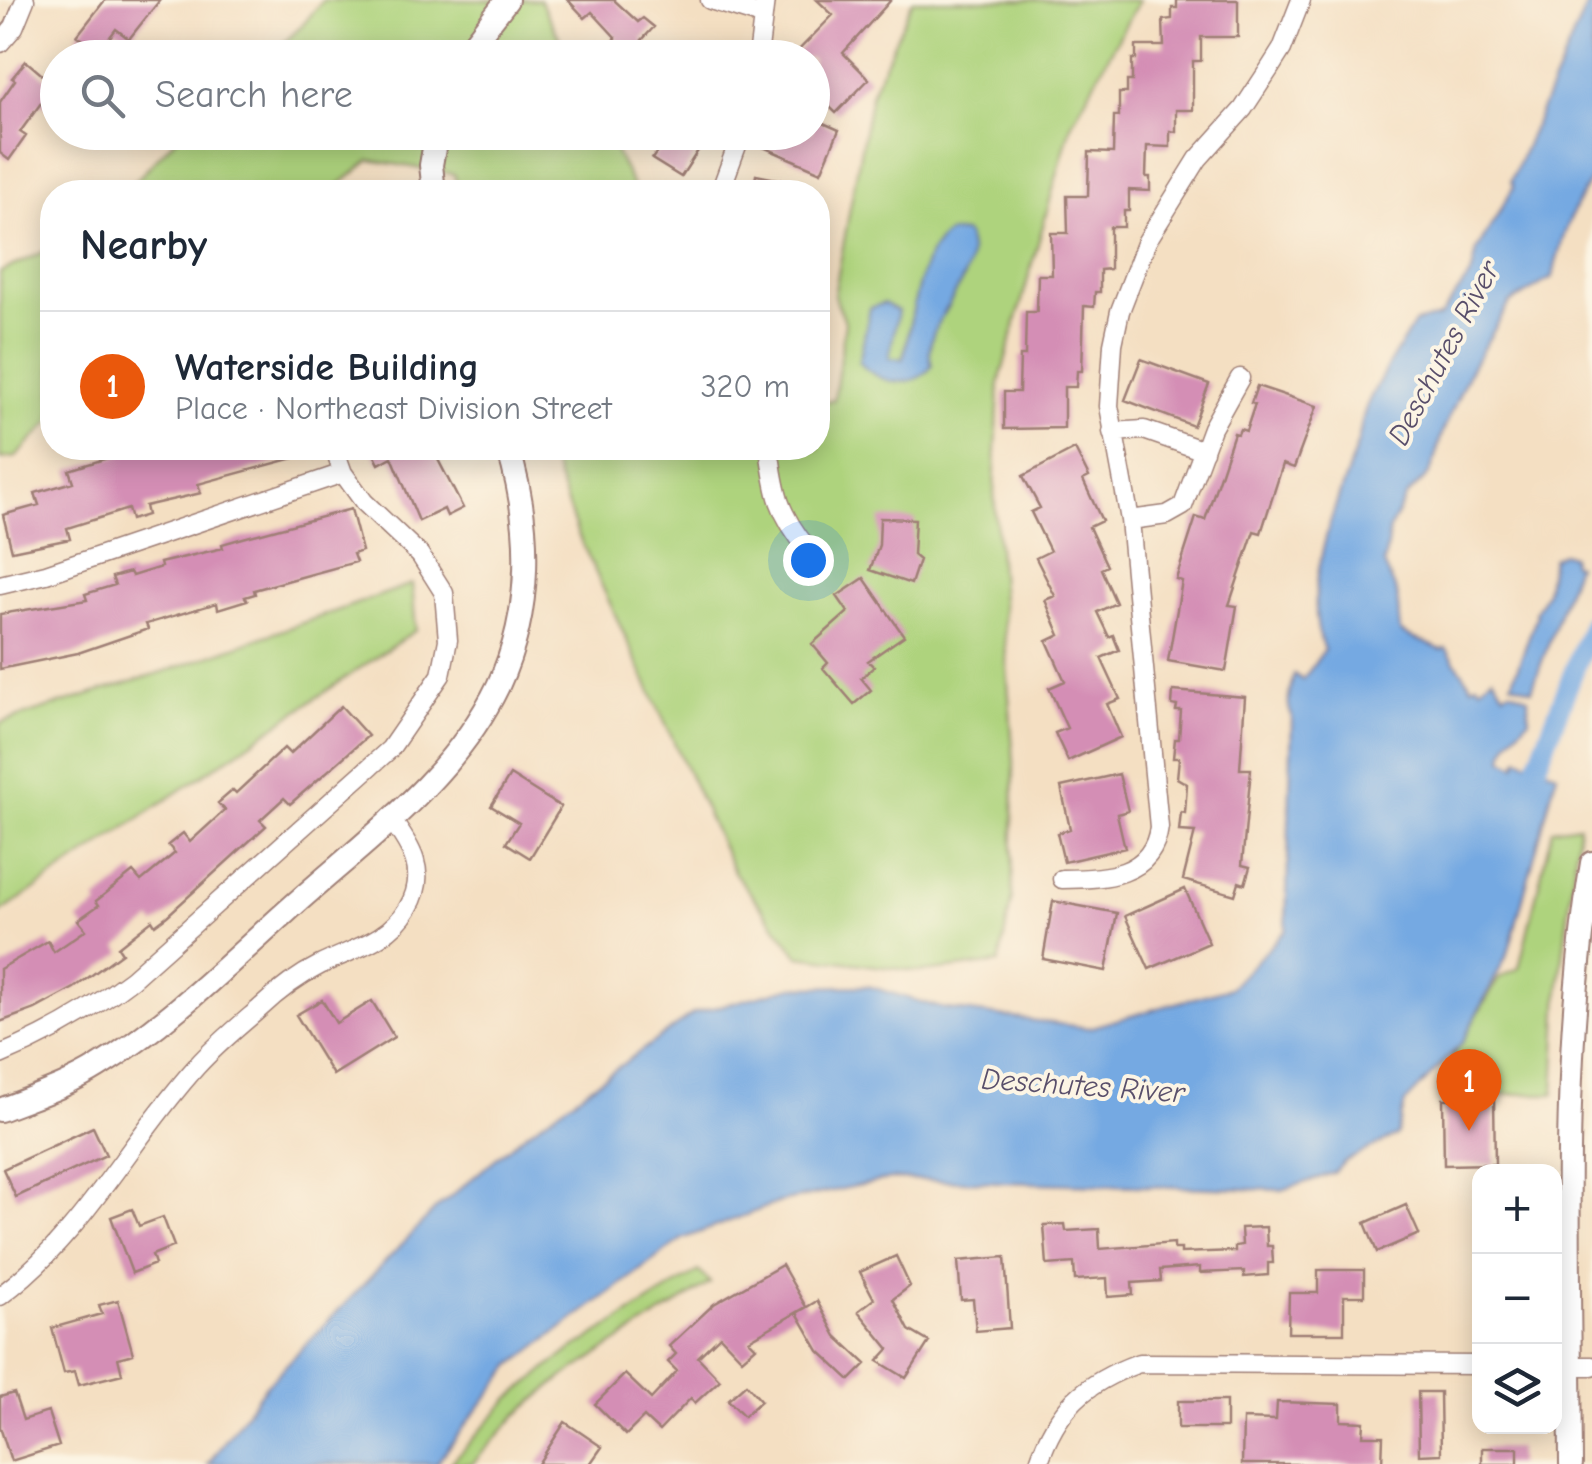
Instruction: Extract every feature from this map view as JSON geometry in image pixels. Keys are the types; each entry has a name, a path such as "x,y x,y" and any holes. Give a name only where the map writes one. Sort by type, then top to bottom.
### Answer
{"main road":[{"path":"473,40 506,0"},
{"path":"433,180 434,150"},
{"path":"0,1110 96,1068 148,1032 390,818 453,757 481,718 499,682 520,612 526,576 525,544 522,507 511,460"},
{"path":"1571,1464 1581,1067 1576,989 1592,862"}],"street":[{"path":"0,43 14,27 25,0"},
{"path":"710,0 763,8 760,40"},
{"path":"1062,879 1085,879 1134,869 1148,859 1157,845 1159,827 1130,520 1109,406 1111,361 1120,310 1156,224 1198,159 1243,109 1282,49 1301,0"},
{"path":"724,180 735,150"},
{"path":"1130,520 1167,515 1184,506 1225,401 1240,378"},
{"path":"1112,432 1144,430 1204,451"},
{"path":"0,1055 54,1032 132,979 390,749 441,675 448,640 444,593 420,555 364,502 338,460"},
{"path":"771,460 775,492 787,524 808,549"},
{"path":"0,584 46,574 343,473"},
{"path":"0,1296 29,1275 72,1231 196,1068 224,1039 280,990 319,965 389,931 407,910 416,892 416,868 412,848 390,818"},
{"path":"1038,1464 1060,1414 1106,1375 1139,1363 1472,1366"}],"green space":[{"path":"323,0 540,0 560,40 287,40"},
{"path":"913,0 1139,0 1071,125 999,383 994,493 1014,763 1012,897 999,963 923,972 799,956 734,872 577,532 551,460 830,460 830,401 834,400 845,322 834,295 871,94"},
{"path":"165,150 615,150 630,180 456,180 454,174 370,160 346,180 136,180"},
{"path":"40,254 40,432 16,457 0,459 0,272"},
{"path":"412,584 416,630 0,913 0,723 175,668"},
{"path":"1579,825 1559,990 1554,1094 1440,1094 1452,1058 1499,978 1519,968 1552,829"},
{"path":"699,1271 710,1283 563,1377 517,1415 472,1464 450,1464 510,1398 568,1352"}],"water":[{"name":"Deschutes River","path":"1589,0 1592,178 1567,226 1553,277 1510,303 1470,370 1443,431 1430,473 1406,497 1390,528 1384,564 1397,593 1400,631 1441,650 1446,648 1472,686 1477,683 1480,687 1493,676 1504,693 1510,690 1528,697 1529,719 1510,741 1504,759 1516,765 1519,758 1557,773 1508,953 1462,1043 1405,1103 1397,1135 1344,1162 1334,1173 1282,1190 890,1179 780,1202 682,1239 512,1365 436,1464 208,1464 265,1387 436,1209 525,1134 694,1013 793,987 868,986 941,1008 1088,1028 1230,988 1286,930 1292,716 1289,695 1294,674 1303,680 1324,650 1317,627 1318,575 1330,522 1366,408 1414,323 1440,317 1472,273 1477,250 1513,188 1511,180"},
{"path":"949,233 965,233 970,250 968,266 934,332 932,366 915,379 886,380 859,362 870,308 884,303 898,311 889,358 903,359 922,273 929,256"},
{"path":"1562,553 1571,556 1572,564 1576,565 1532,690 1512,683 1546,592 1552,558"}],"building":[{"path":"105,0 160,0 129,39 116,29 108,40 81,40 77,36"},
{"path":"568,0 614,0 638,22 643,18 654,27 642,40 614,40 592,12 585,18"},
{"path":"817,0 891,0 843,53 869,79 836,113 830,107 830,40 809,40 833,15"},
{"path":"1177,0 1238,0 1238,37 1201,37 1201,61 1193,61 1193,110 1176,110 1176,132 1170,131 1170,147 1147,146 1146,177 1150,177 1150,191 1129,190 1124,227 1110,227 1110,269 1100,270 1100,292 1095,292 1094,307 1084,306 1082,371 1077,371 1076,387 1064,387 1064,428 1004,429 1004,392 1019,392 1026,312 1037,312 1038,275 1052,275 1051,233 1068,233 1067,196 1088,196 1089,152 1113,153 1114,116 1119,116 1119,93 1127,93 1127,81 1132,81 1136,46 1164,46 1163,20 1172,19"},
{"path":"26,61 40,73 40,104 20,132 26,136 9,160 0,153 0,102 15,80 12,78"},
{"path":"830,126 839,130 821,172 770,150 830,150"},
{"path":"658,150 698,150 681,177 652,159"},
{"path":"756,175 782,180 755,180"},
{"path":"1141,359 1209,384 1193,426 1125,400"},
{"path":"1257,386 1317,406 1294,468 1283,464 1261,533 1254,531 1229,605 1237,606 1226,671 1168,661 1182,581 1176,579 1196,517 1205,520 1234,433 1246,431"},
{"path":"1075,449 1089,477 1083,480 1102,521 1089,527 1107,566 1101,569 1116,603 1097,612 1119,650 1101,658 1120,699 1107,704 1121,737 1068,761 1055,733 1067,728 1049,688 1065,681 1047,641 1060,635 1045,600 1055,596 1036,558 1050,551 1031,512 1040,508 1023,476"},
{"path":"101,460 286,460 198,484 201,493 145,506 147,515 131,520 128,509 67,528 70,539 12,551 3,515 39,505 35,493 73,482 69,470"},
{"path":"393,460 438,460 463,508 447,516 444,509 419,521"},
{"path":"351,509 362,551 353,554 356,562 254,590 255,594 245,597 247,600 218,609 217,603 146,624 148,629 78,653 0,669 0,614 87,600 85,594 115,585 112,577 130,572 132,576 161,567 160,563 223,548 222,544"},
{"path":"880,518 915,519 913,555 919,560 911,584 870,570 879,545"},
{"path":"864,578 904,636 868,661 874,667 861,678 871,690 854,704 823,668 828,663 812,644 848,612 837,596"},
{"path":"1173,691 1245,697 1240,769 1251,769 1242,865 1250,867 1245,884 1239,882 1235,895 1183,880 1195,832 1179,831 1187,784 1177,778 1179,758 1173,758 1181,711 1172,705"},
{"path":"341,706 368,736 290,804 284,798 260,820 266,826 167,916 155,925 152,920 118,947 122,953 74,988 0,1022 0,969 48,941 54,952 86,930 78,920 99,905 96,901 133,872 141,881 175,853 168,845 183,833 190,842 225,810 218,803 233,790 236,793 284,748 290,754"},
{"path":"1119,774 1128,811 1117,814 1125,848 1064,862 1057,833 1070,829 1061,787"},
{"path":"510,775 561,807 530,858 506,843 519,823 491,806"},
{"path":"1185,889 1209,943 1149,969 1125,916"},
{"path":"1053,901 1117,913 1106,971 1043,959"},
{"path":"322,1000 336,1023 372,1001 394,1037 333,1075 296,1015"},
{"path":"1494,1098 1495,1164 1444,1165 1443,1099"},
{"path":"93,1127 106,1155 16,1197 3,1169"},
{"path":"1406,1205 1419,1234 1377,1252 1365,1223"},
{"path":"132,1209 139,1226 163,1217 174,1246 152,1255 155,1264 132,1273 111,1217"},
{"path":"1065,1224 1066,1231 1099,1229 1100,1249 1174,1243 1174,1249 1181,1249 1181,1253 1235,1251 1235,1246 1242,1245 1241,1228 1266,1227 1273,1263 1268,1263 1268,1275 1244,1277 1244,1271 1200,1273 1200,1267 1160,1270 1161,1281 1132,1283 1133,1295 1108,1297 1107,1278 1075,1280 1074,1263 1047,1265 1044,1225"},
{"path":"896,1256 910,1286 893,1299 909,1330 929,1342 906,1378 878,1361 889,1349 858,1311 874,1299 860,1272"},
{"path":"1005,1257 1010,1328 976,1331 973,1299 961,1300 958,1261"},
{"path":"782,1265 806,1307 749,1340 756,1347 742,1359 720,1336 698,1357 720,1380 695,1403 691,1398 659,1431 644,1417 626,1435 595,1404 625,1374 651,1399 677,1371 668,1362 676,1354 669,1346 714,1304"},
{"path":"1318,1270 1364,1270 1364,1296 1344,1296 1344,1333 1288,1333 1289,1293 1318,1293"},
{"path":"118,1300 133,1354 118,1358 122,1374 79,1385 75,1371 64,1373 52,1328 102,1314 99,1305"},
{"path":"817,1301 836,1336 866,1364 850,1380 819,1351 797,1313"},
{"path":"746,1384 761,1401 744,1416 728,1400"},
{"path":"1418,1392 1440,1392 1441,1454 1419,1455"},
{"path":"14,1393 23,1420 48,1412 59,1446 11,1461 0,1427 0,1397"},
{"path":"1178,1401 1226,1401 1226,1428 1178,1428"},
{"path":"1277,1402 1341,1404 1341,1421 1364,1422 1363,1436 1383,1436 1382,1464 1242,1464 1243,1419 1276,1420"},
{"path":"565,1422 602,1447 590,1464 538,1464"},
{"path":"1482,1448 1518,1448 1518,1464 1482,1464"}],"waterway":[{"path":"1528,789 1592,624"}],"place":[{"name":"Waterside Building","path":"1469,1131"}]}
